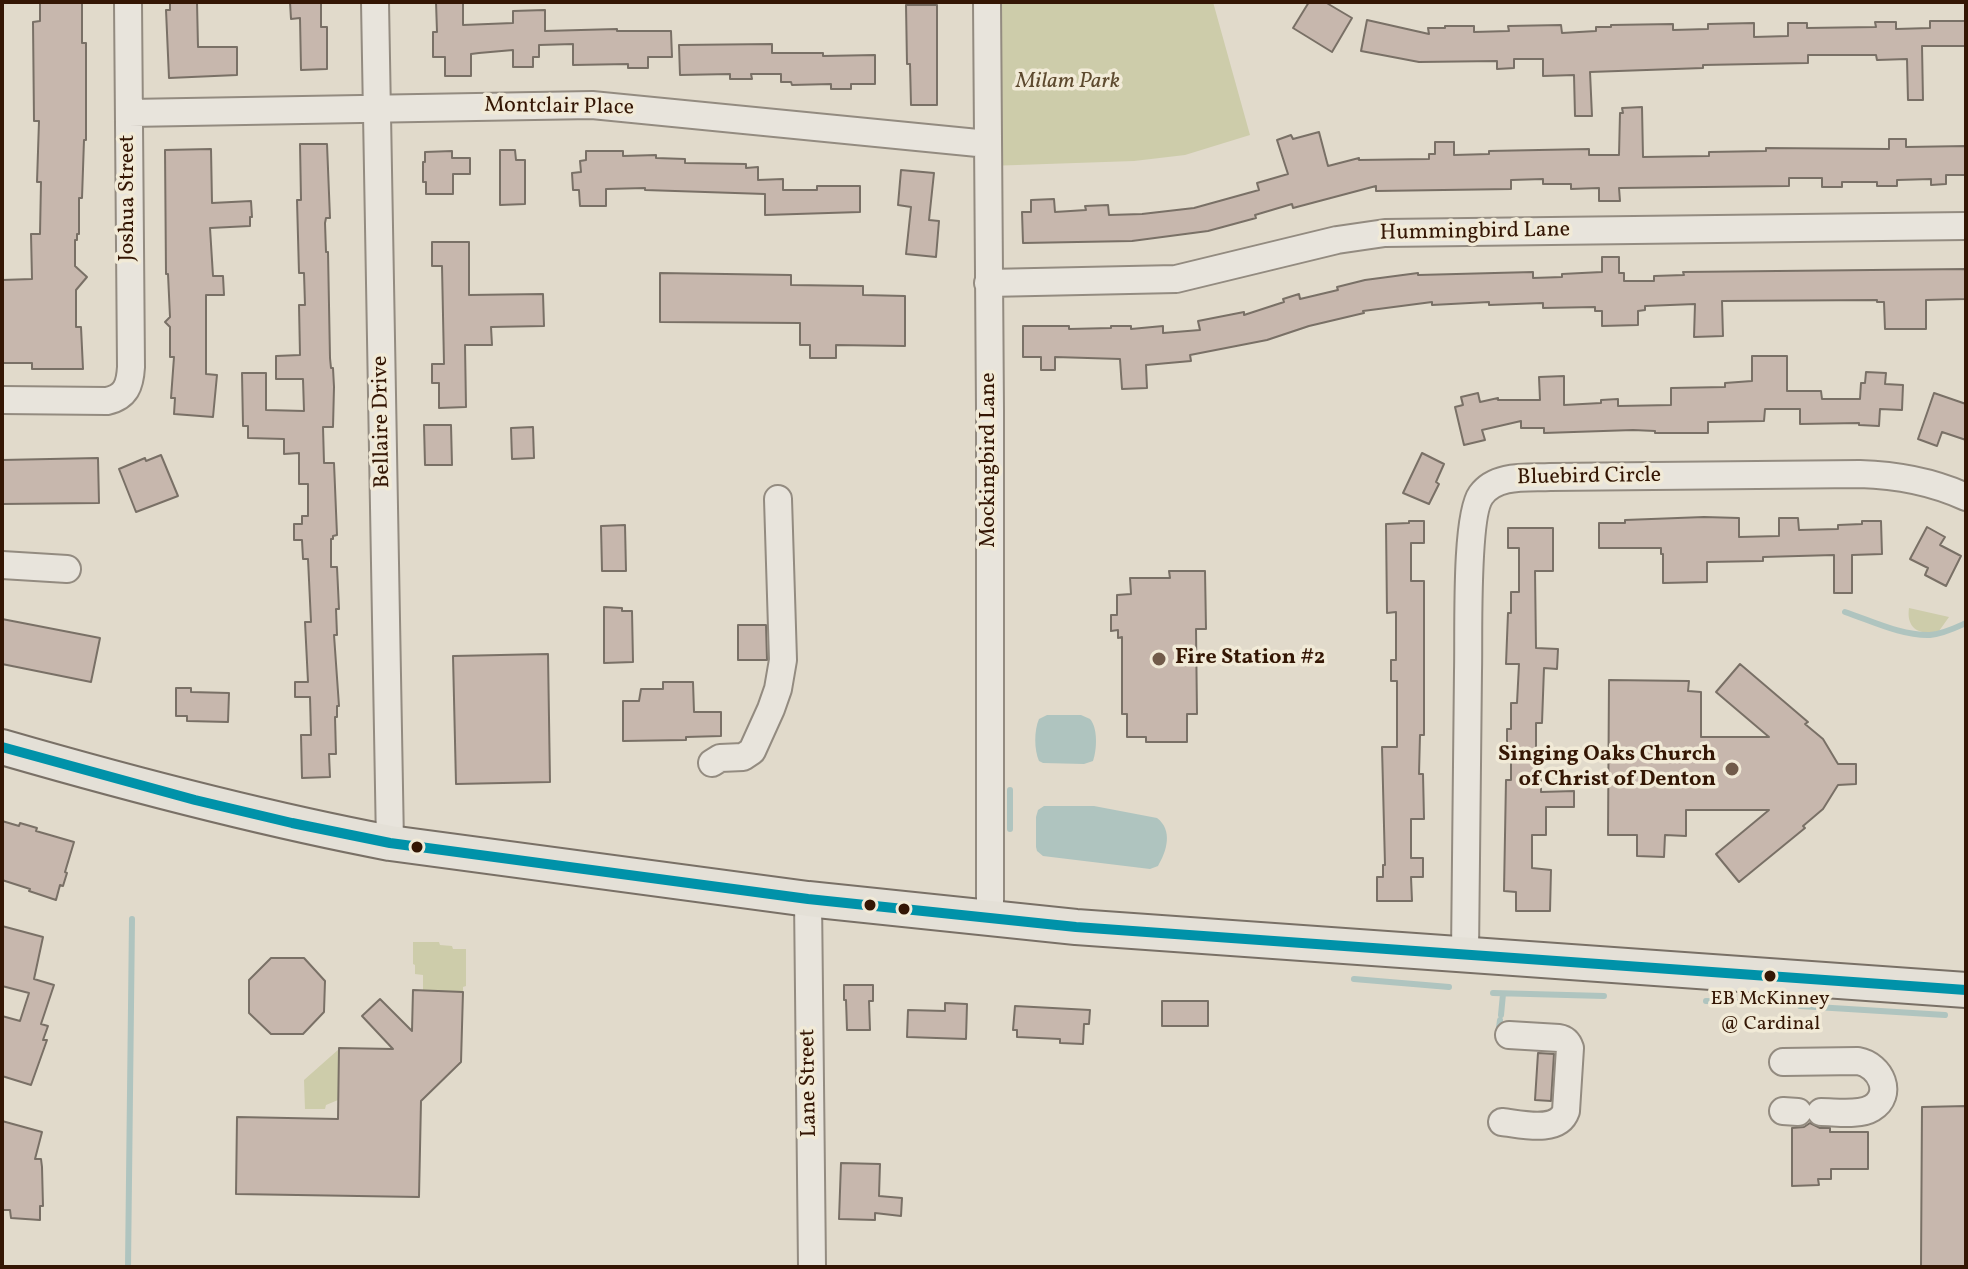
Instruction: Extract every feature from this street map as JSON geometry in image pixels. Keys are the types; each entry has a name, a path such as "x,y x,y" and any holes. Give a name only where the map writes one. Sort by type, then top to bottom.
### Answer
{"main road":[{"path":"2,747 162,792 390,843 808,899 1076,927 1966,990"}],"street":[{"name":"Joshua Street","path":"2,400 102,401 116,399 128,386 131,372 128,2"},
{"name":"Bellaire Drive","path":"375,2 390,843"},
{"name":"Mockingbird Lane","path":"987,2 990,918"},
{"name":"Montclair Place","path":"129,113 592,105 988,144"},
{"name":"Hummingbird Lane","path":"988,283 1176,279 1337,240 1385,233 1966,226"},
{"name":"Bluebird Circle","path":"1465,953 1471,549 1474,510 1486,490 1503,480 1537,478 1860,474 1929,483 1966,497"},
{"path":"712,763 720,758 743,757 752,751 780,681 783,660 778,499"},
{"path":"2,565 67,569"},
{"name":"Lane Street","path":"808,899 812,1267"},
{"path":"1502,1122 1553,1125 1562,1119 1566,1111 1568,1043 1562,1039 1509,1035"},
{"path":"1783,1062 1858,1061 1869,1064 1882,1082 1879,1102 1871,1109 1862,1112 1801,1112"}],"green space":[{"name":"Milam Park","path":"987,2 1213,2 1250,135 1185,155 1134,161 988,166"},
{"path":"1909,608 1949,617 1939,631 1920,631 1912,626"},
{"path":"413,942 439,942 453,949 466,949 466,986 463,992 423,991 423,975 415,974"},
{"path":"339,1049 338,1100 326,1105 325,1109 305,1109 304,1080"}],"water":[{"path":"1047,715 1081,715 1090,719 1096,739 1093,761 1084,764 1039,761 1035,746 1036,729 1039,719"},
{"path":"1044,806 1094,806 1157,818 1167,835 1161,860 1158,866 1150,869 1043,856 1036,847 1036,817 1038,810"}],"building":[{"path":"40,2 82,2 82,43 86,43 86,140 75,266 87,277 76,290 76,327 81,327 83,369 32,369 32,363 2,363 2,280 32,279 31,234 40,234 41,182 37,182 39,121 34,121 33,22 40,21"},
{"path":"170,2 197,2 198,47 237,47 237,75 169,78 166,10 170,10"},
{"path":"290,2 321,2 321,27 327,27 327,69 301,70 300,18 291,19"},
{"path":"436,2 463,2 463,25 513,23 513,11 545,10 545,31 671,31 672,57 648,57 648,68 628,68 628,64 573,65 573,44 539,45 539,57 533,57 533,67 513,67 513,50 479,53 471,54 471,76 445,76 445,57 433,57 433,32 437,32"},
{"path":"1309,2 1325,2 1352,18 1332,52 1293,28"},
{"path":"906,5 937,5 937,105 911,105"},
{"path":"1367,20 1429,34 1428,28 1445,26 1474,26 1474,32 1509,31 1508,26 1561,25 1562,33 1596,31 1596,27 1611,25 1673,24 1673,30 1708,29 1708,24 1754,23 1754,37 1788,36 1788,23 1807,23 1807,28 1876,27 1875,22 1896,22 1896,29 1930,28 1930,21 1966,21 1966,46 1922,46 1923,100 1908,100 1907,59 1877,60 1876,55 1808,55 1808,63 1590,72 1592,116 1575,116 1574,75 1543,76 1543,59 1514,59 1514,68 1497,69 1497,61 1419,62 1361,51"},
{"path":"772,44 772,53 875,55 875,84 851,84 851,89 831,89 831,84 792,85 791,82 781,82 781,74 751,74 752,79 730,79 730,74 680,75 679,45"},
{"path":"1642,107 1643,157 1709,156 1709,152 1766,151 1766,148 1889,149 1889,139 1906,139 1906,147 1966,146 1966,175 1946,175 1946,184 1931,185 1931,179 1897,180 1897,186 1877,186 1877,182 1842,182 1842,187 1822,187 1822,178 1789,178 1789,186 1619,188 1620,201 1599,201 1599,188 1571,189 1571,184 1543,184 1543,179 1511,180 1511,189 1376,191 1376,186 1293,208 1292,204 1208,231 1132,241 1023,243 1022,212 1031,212 1031,200 1054,199 1055,212 1108,205 1109,215 1142,214 1194,208 1259,190 1257,183 1288,174 1277,140 1291,135 1293,139 1319,132 1328,166 1359,158 1429,159 1429,154 1435,154 1435,142 1454,142 1454,155 1489,154 1489,151 1589,149 1589,155 1619,155 1622,108"},
{"path":"300,144 327,144 330,218 326,218 325,223 330,358 334,387 333,427 323,427 324,463 334,463 337,535 331,539 331,567 337,567 339,609 336,609 337,635 334,635 339,706 335,717 336,754 329,754 330,777 302,778 301,735 311,735 310,697 295,697 295,682 308,682 305,622 311,622 308,559 303,559 302,540 294,540 294,524 302,524 302,516 308,516 308,484 299,484 299,453 284,454 284,439 248,438 248,426 243,426 242,373 266,373 266,410 304,411 303,379 276,379 276,356 300,355 299,305 305,305 304,273 299,273 297,200 301,200"},
{"path":"211,149 212,203 251,201 252,217 250,226 210,228 213,276 223,276 224,295 206,295 206,374 217,375 213,417 174,414 175,398 171,398 174,357 170,357 170,327 165,322 170,317 166,274 165,150"},
{"path":"500,150 515,150 516,160 525,160 525,204 500,205"},
{"path":"452,151 452,158 470,158 470,174 453,174 453,194 426,194 426,182 423,182 425,152"},
{"path":"586,151 623,151 623,156 656,155 656,158 685,159 685,163 746,164 746,168 758,167 758,180 783,179 783,190 860,186 860,212 765,215 765,194 645,188 606,189 606,206 580,206 579,190 573,190 572,173 581,172 580,161 586,160"},
{"path":"901,170 934,173 929,220 939,221 936,257 906,254 911,207 898,205"},
{"path":"432,242 469,242 469,295 543,294 544,326 491,327 492,345 465,345 466,407 439,408 439,383 432,383 432,364 444,364 442,266 432,266"},
{"path":"1602,257 1619,257 1619,273 1624,273 1624,281 1654,281 1654,276 1684,275 1683,272 1966,269 1966,299 1926,300 1926,329 1885,329 1884,302 1877,300 1722,301 1723,336 1694,337 1695,304 1645,306 1645,310 1638,311 1638,325 1602,326 1602,311 1595,311 1595,307 1543,308 1543,303 1489,305 1489,302 1432,305 1432,302 1363,311 1267,340 1190,355 1191,361 1146,365 1147,388 1122,389 1120,359 1055,357 1055,370 1041,370 1041,357 1023,357 1023,326 1069,326 1069,329 1131,326 1131,329 1163,326 1163,333 1200,330 1198,321 1244,312 1244,315 1299,294 1300,299 1365,280 1418,273 1533,272 1533,278 1562,277 1562,274 1602,272"},
{"path":"660,273 791,275 791,285 863,286 863,295 905,296 905,346 836,345 836,358 810,358 810,345 800,345 800,323 660,322"},
{"path":"1752,356 1787,356 1787,391 1821,391 1822,399 1860,399 1861,383 1865,383 1866,372 1886,373 1885,384 1903,385 1902,410 1880,409 1879,426 1859,423 1800,424 1800,409 1765,409 1764,421 1708,422 1708,433 1633,430 1544,433 1544,428 1521,428 1521,421 1482,430 1485,440 1464,445 1455,407 1463,405 1461,397 1478,393 1480,402 1498,398 1540,400 1539,377 1564,376 1564,405 1618,399 1618,406 1671,405 1671,388 1725,387 1725,383 1752,381"},
{"path":"1934,393 1966,404 1966,440 1942,432 1937,446 1918,439"},
{"path":"424,425 451,425 452,465 425,465"},
{"path":"533,427 534,458 512,459 511,428"},
{"path":"1422,453 1444,464 1429,504 1403,493"},
{"path":"161,455 178,496 136,512 119,469"},
{"path":"98,458 99,503 2,504 2,460"},
{"path":"1739,518 1739,537 1779,536 1779,518 1798,518 1799,530 1838,529 1838,525 1881,521 1882,554 1852,555 1852,593 1834,593 1834,555 1707,562 1707,582 1663,583 1661,548 1599,548 1599,523"},
{"path":"1424,521 1424,543 1411,543 1411,581 1424,581 1424,735 1420,735 1419,774 1423,774 1424,819 1411,819 1411,858 1423,858 1423,877 1411,877 1412,901 1377,901 1377,877 1383,877 1385,865 1382,747 1397,747 1397,681 1391,681 1391,660 1396,660 1396,612 1387,613 1386,524"},
{"path":"625,525 626,571 602,571 601,526"},
{"path":"1927,527 1945,537 1940,545 1961,556 1946,586 1925,575 1928,568 1910,559"},
{"path":"1508,528 1553,528 1553,571 1535,571 1536,648 1558,649 1557,669 1544,668 1542,723 1536,723 1536,758 1541,758 1541,792 1574,791 1574,807 1546,807 1546,835 1532,835 1532,868 1551,870 1550,911 1516,911 1516,892 1504,891 1506,780 1511,780 1511,746 1507,746 1507,729 1511,729 1511,703 1517,703 1519,664 1506,664 1511,592 1519,592 1519,548 1508,548"},
{"name":"Fire Station #2","path":"1169,571 1205,571 1206,629 1196,629 1197,714 1187,714 1187,742 1146,742 1146,737 1127,737 1127,714 1122,714 1122,637 1118,638 1118,630 1111,631 1111,615 1117,615 1117,595 1131,594 1130,578 1170,578"},
{"path":"604,607 632,611 633,662 604,663"},
{"path":"2,619 100,638 91,682 2,664"},
{"path":"738,625 766,625 767,660 738,660"},
{"path":"548,654 550,782 456,784 453,656"},
{"name":"Singing Oaks Church of Christ of Denton","path":"1740,664 1808,722 1805,724 1823,739 1838,764 1856,764 1856,784 1838,785 1823,809 1803,826 1805,828 1739,882 1716,854 1769,810 1686,810 1686,836 1665,835 1664,857 1637,856 1637,835 1608,835 1609,680 1689,681 1688,691 1701,692 1701,737 1769,737 1716,692"},
{"path":"663,682 693,682 694,712 721,712 721,736 623,741 623,701 639,701 641,689 663,689"},
{"path":"176,688 191,688 191,692 229,693 228,722 187,721 187,716 176,716"},
{"path":"2,821 19,826 20,823 74,842 63,886 60,885 56,900 2,880"},
{"path":"2,926 43,937 34,979 54,985 41,1024 48,1026 43,1040 47,1040 31,1085 2,1076 2,1016 20,1021 29,993 2,986"},
{"path":"271,958 304,958 325,981 324,1012 303,1034 271,1034 249,1013 249,980"},
{"path":"844,985 873,985 873,1001 869,1001 870,1030 847,1030"},
{"path":"413,990 463,992 461,1062 421,1101 419,1197 236,1194 237,1117 338,1119 339,1048 393,1049 362,1016 380,999 412,1031"},
{"path":"1162,1001 1208,1001 1208,1026 1162,1026"},
{"path":"945,1003 967,1004 966,1039 907,1037 908,1010 945,1011"},
{"path":"1015,1006 1090,1010 1089,1024 1084,1024 1083,1044 1060,1043 1060,1039 1017,1037 1017,1030 1013,1030"},
{"path":"1538,1053 1554,1054 1551,1101 1535,1100"},
{"path":"1966,1106 1966,1267 1921,1267 1922,1107"},
{"path":"2,1121 42,1132 35,1159 41,1159 42,1167 43,1206 40,1206 40,1220 11,1218 10,1210 2,1210"},
{"path":"1810,1123 1820,1128 1830,1128 1830,1132 1868,1132 1868,1169 1831,1169 1831,1179 1818,1179 1819,1185 1792,1186 1792,1128"},
{"path":"841,1163 880,1164 879,1196 902,1198 901,1216 875,1213 875,1220 839,1219"}],"waterway":[{"path":"1845,612 1919,635 1940,633 1966,623"},
{"path":"1010,790 1010,829"},
{"path":"128,1267 132,919"},
{"path":"1354,979 1449,987"},
{"path":"1493,993 1604,996"},
{"path":"1501,1015 1503,994"},
{"path":"1706,1001 1767,1003"},
{"path":"1800,1006 1945,1015"},
{"path":"1499,1028 1500,1020"}],"transit line":[{"path":"2,747 195,800 390,843 808,899 1076,927 1966,990"}],"place":[{"name":"Fire Station #2","path":"1159,659"},
{"name":"Singing Oaks Church of Christ of Denton","path":"1732,769"},
{"name":"EB McKinney @ Cardinal","path":"1770,976"}]}
